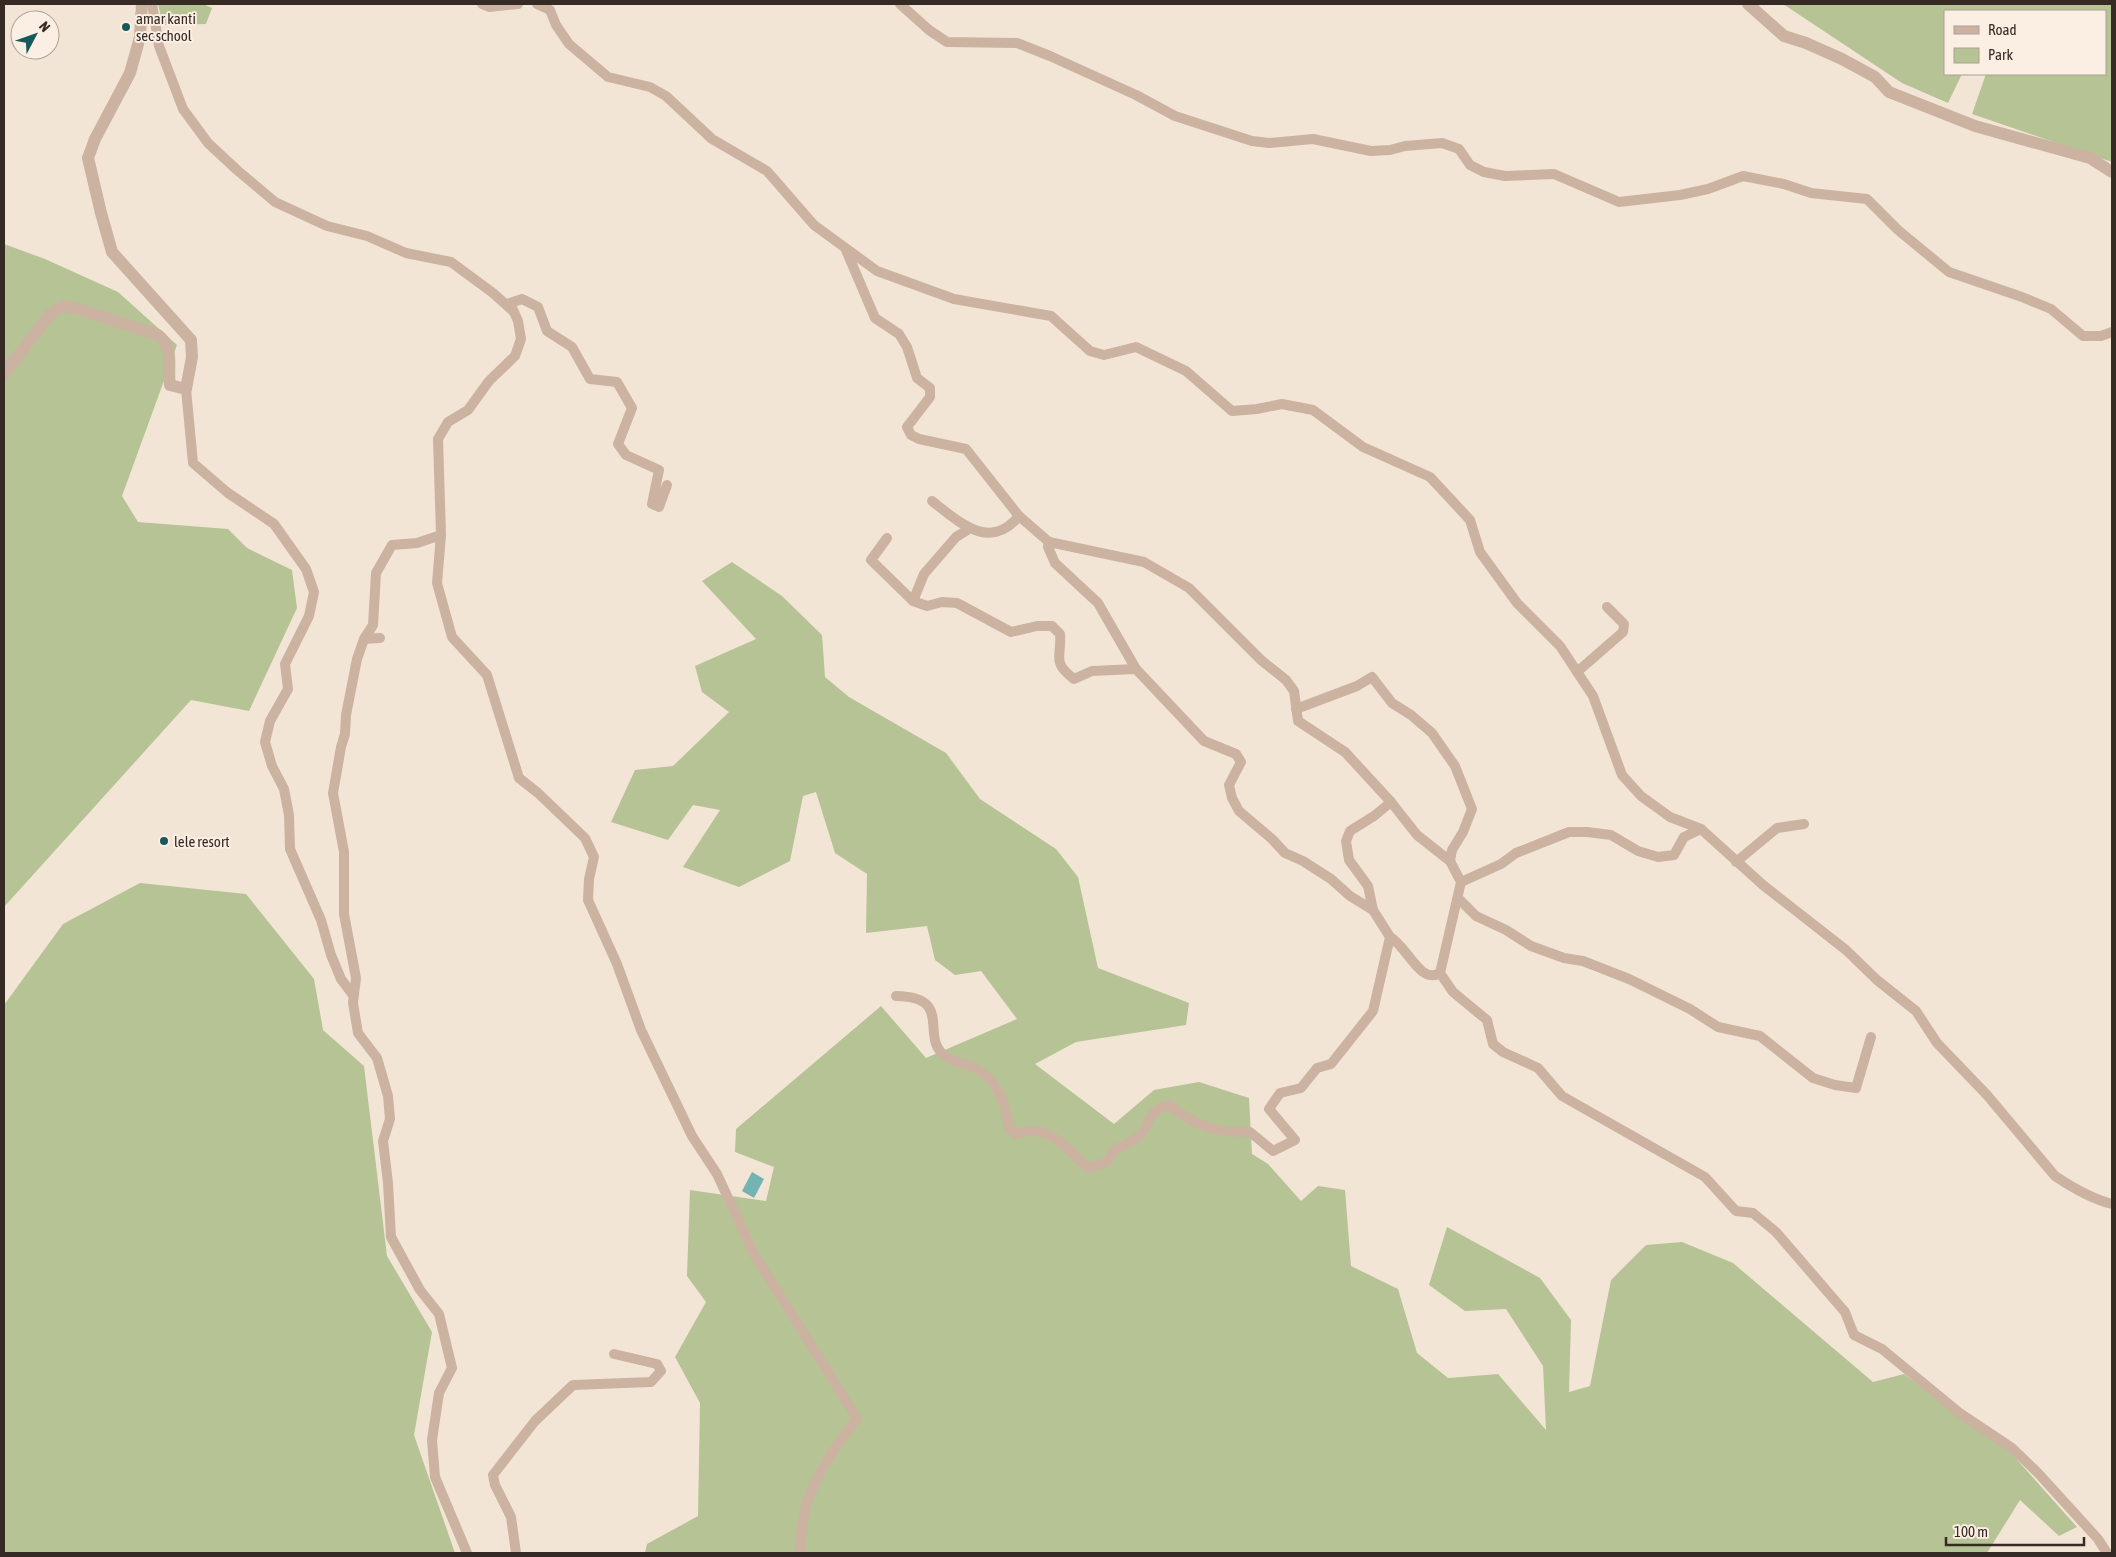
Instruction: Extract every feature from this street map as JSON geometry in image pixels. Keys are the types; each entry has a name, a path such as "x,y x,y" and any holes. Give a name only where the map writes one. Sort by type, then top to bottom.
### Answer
{"street":[{"path":"142,4 140,37 130,72 88,158 112,252 191,340 192,358 186,388 193,463 228,493 274,524 306,569 314,592 309,616 285,664 288,689 270,721 265,742 272,766 284,789 289,815 290,849 321,920 331,955 341,979 353,995"},
{"path":"152,4 159,46 183,109 208,143 237,170 275,202 327,226 367,236 406,253 451,262 494,293 513,312"},
{"path":"482,4 490,7 518,4"},
{"path":"537,4 550,10 556,25 569,44 608,77 650,87 666,96 712,139 767,171 814,225 877,271 954,299 1051,316 1090,351 1104,355 1136,347 1186,371 1232,411 1258,409 1282,404 1313,410 1363,447 1430,477 1470,520 1480,552 1517,603 1560,646 1593,696 1622,775 1641,796 1670,817 1701,829 1736,862 1846,950 1876,980 1916,1011 1937,1043 1988,1095 2055,1176 2077,1190 2100,1201 2112,1204"},
{"path":"900,4 929,30 947,42 1017,43 1136,95 1175,116 1252,141 1269,143 1313,139 1371,151 1442,143 1459,149 1470,165 1484,172 1505,176 1554,174 1619,202 1698,191 1743,176 1784,184 1811,193 1868,198 1898,230 1949,272 2051,309 2083,336 2101,336 2112,332"},
{"path":"1748,4 1784,36 1842,58 1876,77 1889,92 1975,126 2090,158 2112,172"},
{"path":"846,249 875,318 899,334 907,346 917,378 930,388 930,397 907,426 911,434 919,439 966,449 1019,516 1049,542 1144,562 1189,588 1261,660 1286,680 1294,691 1298,721 1345,752 1417,835 1450,861 1462,882 1440,973 1453,992 1488,1020 1493,1044 1503,1052 1538,1068 1562,1096 1705,1177 1736,1211 1753,1213 1776,1232 1845,1312 1854,1335 1882,1348 1962,1414 2012,1448 2038,1473 2098,1539 2107,1553"},
{"path":"667,485 659,507 652,504 659,470 626,455 618,444 632,408 617,382 590,379 572,347 547,330 538,308 522,299 510,303 518,321 521,339 515,356 489,381 468,410 448,422 438,438 441,536 437,583 452,636 487,675 519,778 538,792 585,838 594,858 589,879 588,900 617,964 641,1030 692,1136 717,1174 754,1254 857,1418 826,1460 808,1495 800,1542 800,1553"},
{"path":"4,374 50,314 62,306 78,309 158,335 165,342 169,351 170,385 186,388"},
{"path":"932,502 969,530 992,533 1011,526 1019,516"},
{"path":"913,601 924,574 956,537 969,530"},
{"path":"441,536 417,544 392,545 376,573 373,625 364,639 357,659 333,793 344,852 344,914 356,978 353,995 358,1033 377,1058 388,1096 390,1119 383,1140 392,1236 420,1290 439,1314 452,1368 439,1393 432,1440 434,1468 435,1477 467,1553"},
{"path":"887,538 871,560 913,601 927,606 942,602 957,603 1011,632 1037,626 1052,626 1060,634 1058,657 1062,670 1074,679 1092,670 1136,668"},
{"path":"1049,542 1048,547 1055,563 1098,602 1136,668 1204,741 1236,754 1241,762 1229,784 1232,798 1239,811 1272,839 1285,854 1331,879 1350,896 1373,910"},
{"path":"1577,672 1623,632 1624,624 1606,607"},
{"path":"364,639 380,638"},
{"path":"1296,710 1357,686 1372,677 1392,703 1411,715 1432,733 1455,766 1472,809 1463,832 1452,850 1450,861"},
{"path":"1390,802 1374,816 1350,831 1346,841 1349,860 1368,886 1373,910 1390,937 1399,942 1417,968 1425,974 1436,975 1440,973"},
{"path":"1736,862 1777,828 1804,824"},
{"path":"1462,882 1500,864 1516,853 1569,832 1610,835 1638,851 1658,856 1674,855 1684,837 1701,829"},
{"path":"1458,899 1476,916 1506,930 1531,946 1564,958 1583,960 1629,979 1690,1009 1718,1028 1760,1036 1813,1078 1835,1085 1856,1088 1871,1037"},
{"path":"896,996 914,996 927,1005 933,1016 936,1046 945,1056 976,1068 992,1083 998,1090 1006,1109 1009,1128 1016,1134 1029,1129 1052,1136 1062,1142 1088,1168 1107,1162 1114,1149 1137,1137 1156,1110 1169,1106 1188,1120 1207,1127 1229,1133 1250,1132 1273,1151 1296,1140 1269,1109 1280,1093 1300,1088 1317,1068 1331,1064 1373,1011 1390,937"},
{"path":"516,1553 512,1517 495,1485 493,1475 535,1421 573,1385 651,1382 661,1371 657,1364 614,1354"}],"green space":[{"path":"158,4 203,4 212,8 206,24 163,25"},
{"path":"1783,4 2112,4 2112,162 1972,114 1986,75 2106,75 2106,10 1944,10 1944,75 1962,75 1948,103 1902,83"},
{"path":"4,244 45,259 118,292 177,345 122,496 138,522 228,529 247,548 292,570 297,608 249,711 191,700 4,907"},
{"path":"732,562 782,596 822,635 825,677 849,697 946,753 980,799 1056,849 1078,877 1098,968 1189,1003 1186,1025 1076,1042 1035,1064 1114,1124 1154,1090 1199,1082 1249,1098 1252,1154 1268,1164 1301,1201 1318,1186 1345,1190 1351,1266 1398,1289 1417,1353 1448,1378 1498,1374 1546,1430 1543,1366 1506,1309 1465,1311 1429,1285 1447,1227 1540,1278 1571,1320 1569,1392 1590,1386 1611,1280 1646,1245 1682,1242 1733,1263 1873,1382 1904,1374 2011,1453 2077,1527 2059,1536 2020,1500 1987,1553 645,1553 647,1544 698,1516 700,1403 675,1357 706,1302 687,1276 690,1190 766,1201 774,1167 735,1152 736,1129 881,1006 926,1058 1017,1019 981,971 955,975 935,960 927,926 866,933 867,874 835,853 816,792 803,796 790,861 739,887 683,867 720,810 693,805 668,840 611,822 635,770 673,766 729,712 702,692 695,666 756,639 702,581"},
{"path":"140,883 246,894 314,979 323,1030 364,1066 387,1256 432,1332 414,1435 455,1553 4,1553 4,1005 63,924"}],"water":[{"path":"752,1172 764,1179 754,1198 742,1191"}],"place":[{"name":"amar kanti sec school","path":"126,27"},
{"name":"lele resort","path":"164,841"}]}
